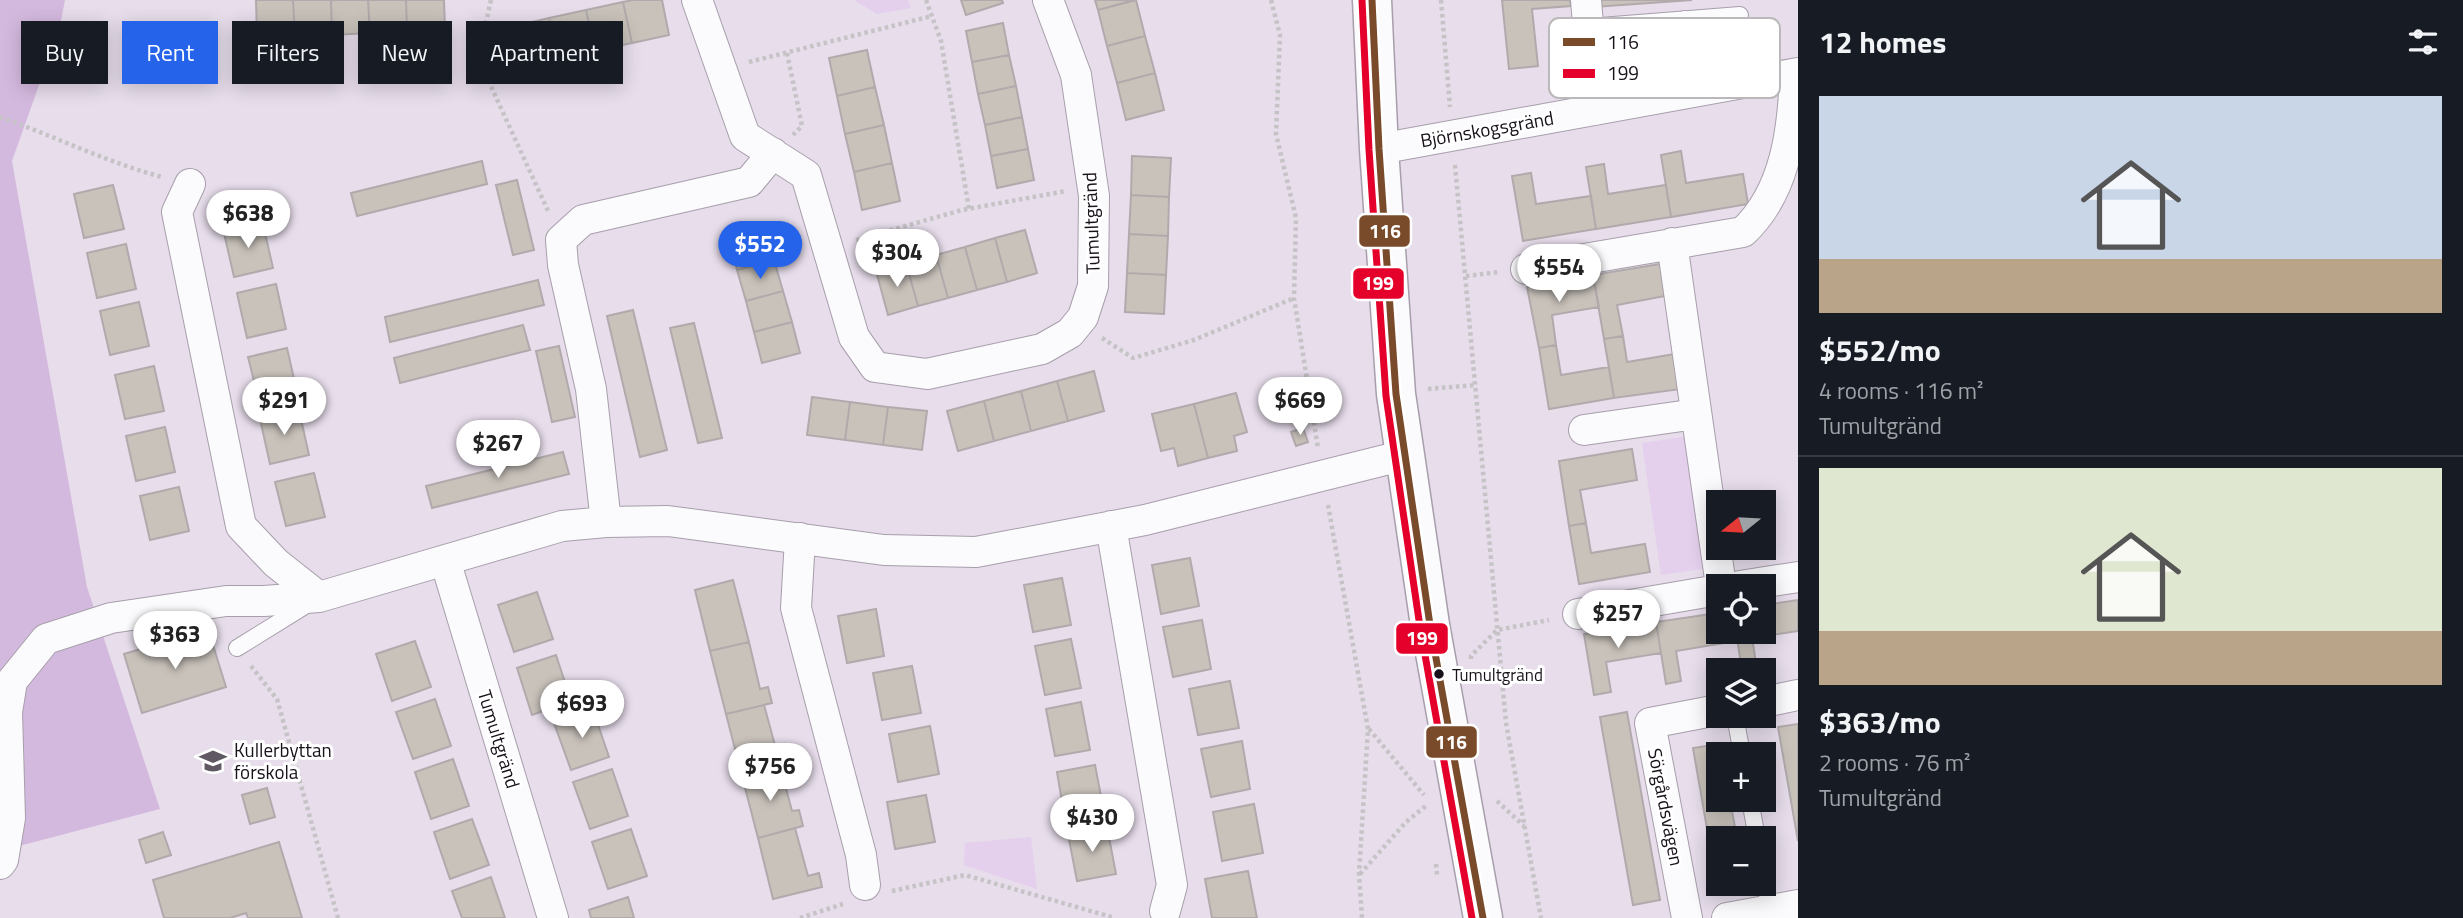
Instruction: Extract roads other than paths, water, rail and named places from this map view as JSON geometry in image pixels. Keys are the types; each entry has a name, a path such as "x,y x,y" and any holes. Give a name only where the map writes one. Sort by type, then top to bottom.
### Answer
{"street":[{"path":"606,522 592,389 563,265 561,240 583,220 749,182 773,153 745,136 697,0"},
{"name":"Tumultgränd","path":"773,153 806,175 854,337 875,367 927,374 1042,349 1070,333 1083,317 1093,286 1092,186 1076,75 1048,0"},
{"path":"1372,0 1396,394 1430,625 1483,918"},
{"path":"1526,268 1744,232 1757,219 1776,188 1794,118 1797,73"},
{"path":"1594,98 1595,110"},
{"name":"Björnskogsgränd","path":"1379,149 1663,98"},
{"path":"190,184 177,212 241,526 276,563 319,597"},
{"path":"1672,243 1718,574"},
{"path":"1584,430 1696,414"},
{"path":"0,864 10,818 7,712 12,681 46,639 111,618 226,601 319,597 562,526 606,522 668,521 884,550 976,552 1145,520 1405,455"},
{"path":"1111,526 1172,885 1165,911"},
{"path":"800,538 796,608 860,855 864,894"},
{"name":"Tumultgränd","path":"445,560 553,918"},
{"path":"1776,580 1798,577"},
{"path":"1578,614 1706,591"},
{"path":"1776,700 1798,695"},
{"name":"Sörgårdsvägen","path":"1687,918 1650,723 1706,712"},
{"path":"1727,918 1785,910"}],"lane":[{"path":"1587,13 1668,18"},
{"path":"1698,18 1740,15"},
{"path":"237,648 319,597"}],"place":[{"name":"Tumultgränd","path":"1439,674"},
{"name":"Kullerbyttan förskola","path":"213,761"}]}
